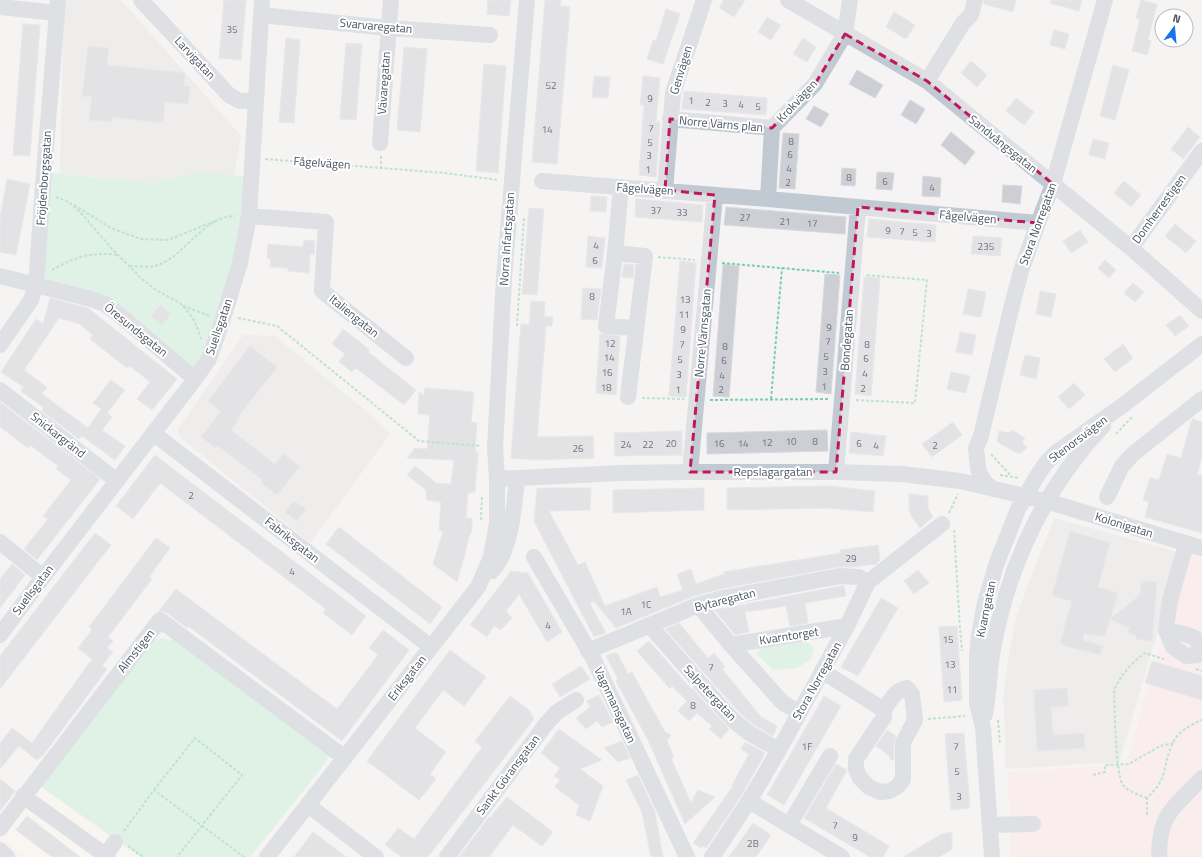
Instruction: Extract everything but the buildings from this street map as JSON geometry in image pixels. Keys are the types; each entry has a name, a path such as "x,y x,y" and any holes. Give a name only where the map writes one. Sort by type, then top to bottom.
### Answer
{"street":[{"name":"Larvigatan","path":"141,0 229,95 240,101 255,101"},
{"name":"Vävaregatan","path":"380,143 391,0"},
{"name":"Norra Infartsgatan","path":"497,479 495,448 504,278 527,0"},
{"name":"Genvägen","path":"665,190 673,93 704,0"},
{"name":"Sandvångsgatan","path":"788,0 927,80 1131,248 1202,311"},
{"path":"845,34 850,0"},
{"path":"963,23 960,14 964,0"},
{"path":"927,80 963,23 971,15 975,0"},
{"name":"Stora Norregatan","path":"976,448 981,436 1021,271 1053,184 1105,0"},
{"path":"0,7 58,6"},
{"name":"Fröjdenborgsgatan","path":"0,345 31,300 36,285 58,6"},
{"name":"Suellsgatan","path":"0,635 195,379 208,359 224,317 240,263 248,216 262,8"},
{"name":"Svarvaregatan","path":"262,8 388,28 490,35"},
{"name":"Krokvägen","path":"768,199 772,128 815,84 845,34"},
{"name":"Norre Värns plan","path":"670,119 772,128"},
{"name":"Domherrestigen","path":"1131,248 1202,151"},
{"name":"Fågelvägen","path":"542,182 716,194 1038,223"},
{"path":"621,187 606,326 636,328"},
{"name":"Norre Värnsgatan","path":"690,472 716,194"},
{"name":"Bondegatan","path":"836,472 858,207"},
{"name":"Italiengatan","path":"248,216 326,222 322,291 406,358"},
{"path":"615,253 645,256 628,397"},
{"name":"Öresundsgatan","path":"0,276 91,298 105,304 118,313 195,379"},
{"name":"Stenorsvägen","path":"1025,496 1046,463 1058,452 1122,406 1202,344"},
{"name":"Snickargränd","path":"0,390 117,480"},
{"path":"1107,497 1122,466 1133,454 1202,399"},
{"name":"Stenorsvägen","path":"1046,501 1074,461 1100,429 1122,406"},
{"name":"Fabriksgatan","path":"153,433 431,647"},
{"path":"976,448 980,475 993,489"},
{"name":"Repslagargatan","path":"497,479 621,473 690,472 836,472 902,474 960,481 1046,501"},
{"path":"478,587 497,566 505,550 512,519 517,478"},
{"name":"Eriksgatan","path":"267,857 346,758 478,587 492,557 497,523 497,479"},
{"name":"Kvarngatan","path":"992,857 982,728 977,703 979,635 985,603 996,566 1018,509 1025,496"},
{"name":"Kvarngatan","path":"982,728 987,703 993,650 1001,609 1020,554 1046,501"},
{"name":"Kolonigatan","path":"1046,501 1202,548"},
{"name":"Stora Norregatan","path":"712,857 779,750 847,626 868,582 942,524"},
{"path":"0,542 43,577"},
{"path":"1166,630 1170,600 1186,544"},
{"name":"Vagnmansgatan","path":"534,557 593,658 687,857"},
{"name":"Bytaregatan","path":"588,651 698,605 723,598 840,576 858,577 868,582"},
{"path":"698,605 731,645 783,703 799,712"},
{"name":"Almstigen","path":"0,828 160,620 346,758"},
{"name":"Salpetergatan","path":"650,626 732,719 749,732 779,750"},
{"name":"Kvarntorget","path":"731,645 847,626"},
{"path":"822,671 884,710"},
{"path":"907,688 912,694 914,720 903,743 903,779 894,789 880,792 869,787 860,778 856,769 856,759 884,717 884,710 901,689 907,688"},
{"name":"Sankt Göransgatan","path":"447,857 546,724 557,712 576,700"},
{"path":"789,825 830,756"},
{"path":"1159,857 1159,844 1163,826 1167,817 1175,806 1202,778"},
{"path":"24,796 106,856 121,839"},
{"path":"749,800 842,857"},
{"path":"308,805 376,857"},
{"path":"990,825 1033,824"},
{"path":"0,850 8,857"}],"path":[{"name":"Fågelvägen","path":"252,158 445,173 511,181"},
{"path":"56,197 69,202 111,228 141,239 168,240 228,216 248,216"},
{"path":"69,202 82,214 94,230 119,256 147,283 182,305 224,317 276,326 419,441 484,447"},
{"path":"517,328 525,213"},
{"path":"130,266 157,265 168,260 189,241 215,221"},
{"path":"50,271 63,263 81,256 106,253 119,256"},
{"path":"628,397 697,400 842,399 915,403 927,280 645,256"},
{"path":"770,399 782,268"},
{"path":"182,305 195,322 201,337 201,342"},
{"path":"976,448 986,449 1012,476"},
{"path":"942,524 959,494"},
{"path":"1147,798 1132,792 1120,779 1114,690 1118,682 1137,659 1145,653 1168,660"},
{"path":"914,720 970,716"},
{"path":"998,716 1000,747"},
{"path":"1147,815 1147,798 1155,790 1161,779 1169,751 1178,735 1191,725 1202,720"},
{"path":"143,857 121,839 154,790 195,738 242,775 177,857"},
{"path":"1093,774 1105,772 1104,765 1128,764 1160,746 1174,743"},
{"path":"154,790 244,857"}],"highlighted area":[{"path":"845,34 927,81 1053,184 1038,223 858,207 836,472 690,472 715,195 665,190 670,119 772,128 815,84"}],"shaded area":[{"path":"64,0 121,0 241,136 234,176 198,172 155,183 60,173"},
{"path":"243,335 275,336 368,413 390,434 310,543 180,437 178,429"},
{"path":"1054,518 1181,553 1119,762 1005,769 1003,697 1008,660 1017,614"},
{"path":"1196,555 1202,557 1202,857 1011,857 1008,772 1126,765 1185,560"},
{"path":"40,787 138,857 25,857 7,840 5,836"}],"green space":[{"path":"44,172 155,183 198,172 250,177 249,216 195,379 117,313 36,285"},
{"path":"159,638 174,640 331,754 320,770 250,857 141,857 40,786 147,643"},
{"path":"806,640 814,648 811,660 796,668 773,670 757,654 761,648"}]}
